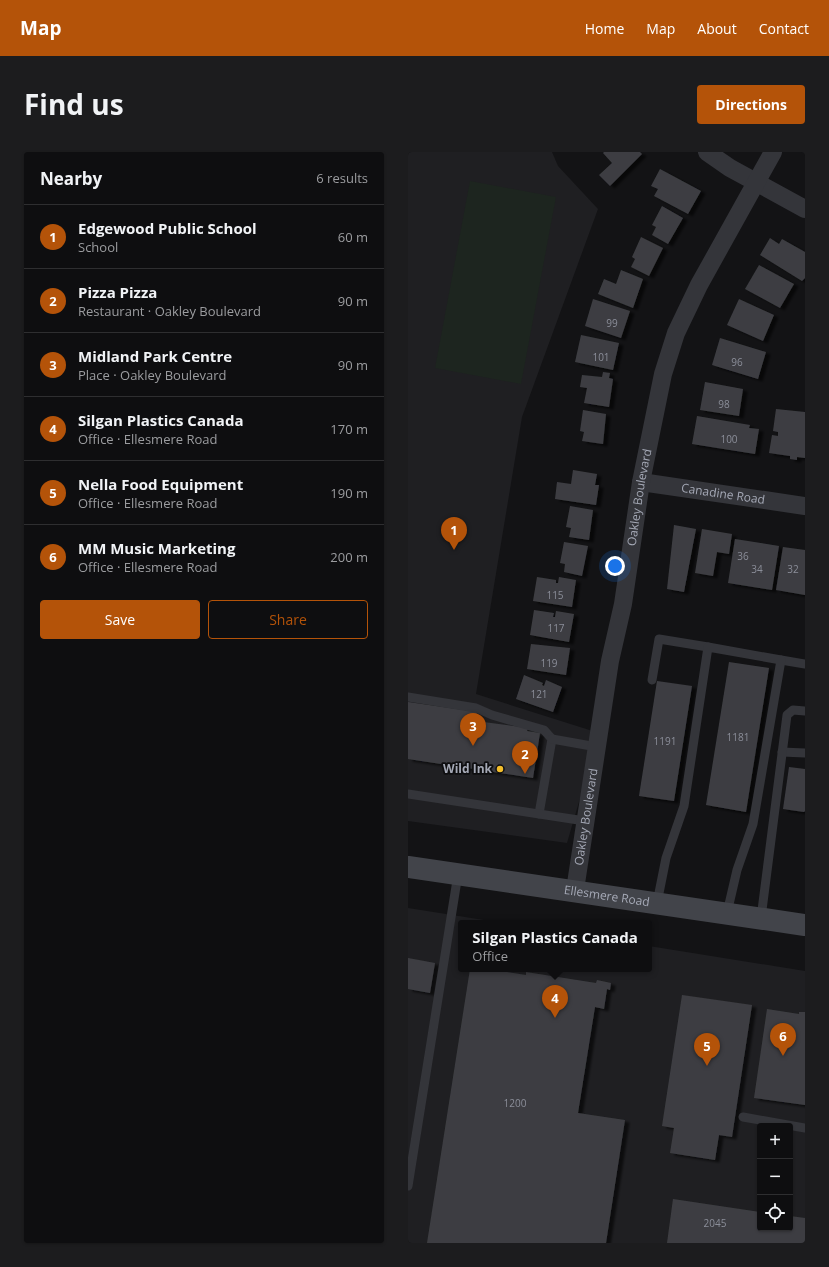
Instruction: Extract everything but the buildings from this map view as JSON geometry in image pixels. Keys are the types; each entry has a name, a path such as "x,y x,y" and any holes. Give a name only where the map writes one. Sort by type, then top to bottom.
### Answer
{"main road":[{"name":"Ellesmere Road","path":"408,867 575,890 805,925"}],"street":[{"path":"707,152 756,182 805,209"},
{"name":"Oakley Boulevard","path":"575,890 610,662 623,604 641,482 657,396 676,333 698,285 773,152"},
{"name":"Canadine Road","path":"641,482 805,506"}],"lane":[{"path":"652,680 659,639 805,664"},
{"path":"657,903 666,858 684,806 708,647"},
{"path":"727,913 737,870 753,824 781,660"},
{"path":"408,697 476,708 544,730 552,739 597,747"},
{"path":"761,918 787,715 793,710 805,711"},
{"path":"539,814 552,739"},
{"path":"782,752 805,753"},
{"path":"408,794 585,821"},
{"path":"408,1186 458,874"},
{"path":"743,1117 805,1128"}],"shaded area":[{"path":"408,152 552,152 558,166 598,209 522,417 476,694 599,733 567,843 408,821"},
{"path":"470,181 556,197 521,384 435,368"},
{"path":"408,908 484,920 458,920 458,972 652,972 652,946 805,971 805,1243 408,1243"}],"place":[{"name":"Edgewood Public School","path":"454,550"},
{"name":"Midland Park Centre","path":"473,746"},
{"name":"Wild Ink","path":"500,769"},
{"name":"Pizza Pizza","path":"525,774"},
{"name":"Silgan Plastics Canada","path":"555,1018"},
{"name":"MM Music Marketing","path":"783,1056"},
{"name":"Nella Food Equipment","path":"707,1066"}]}
